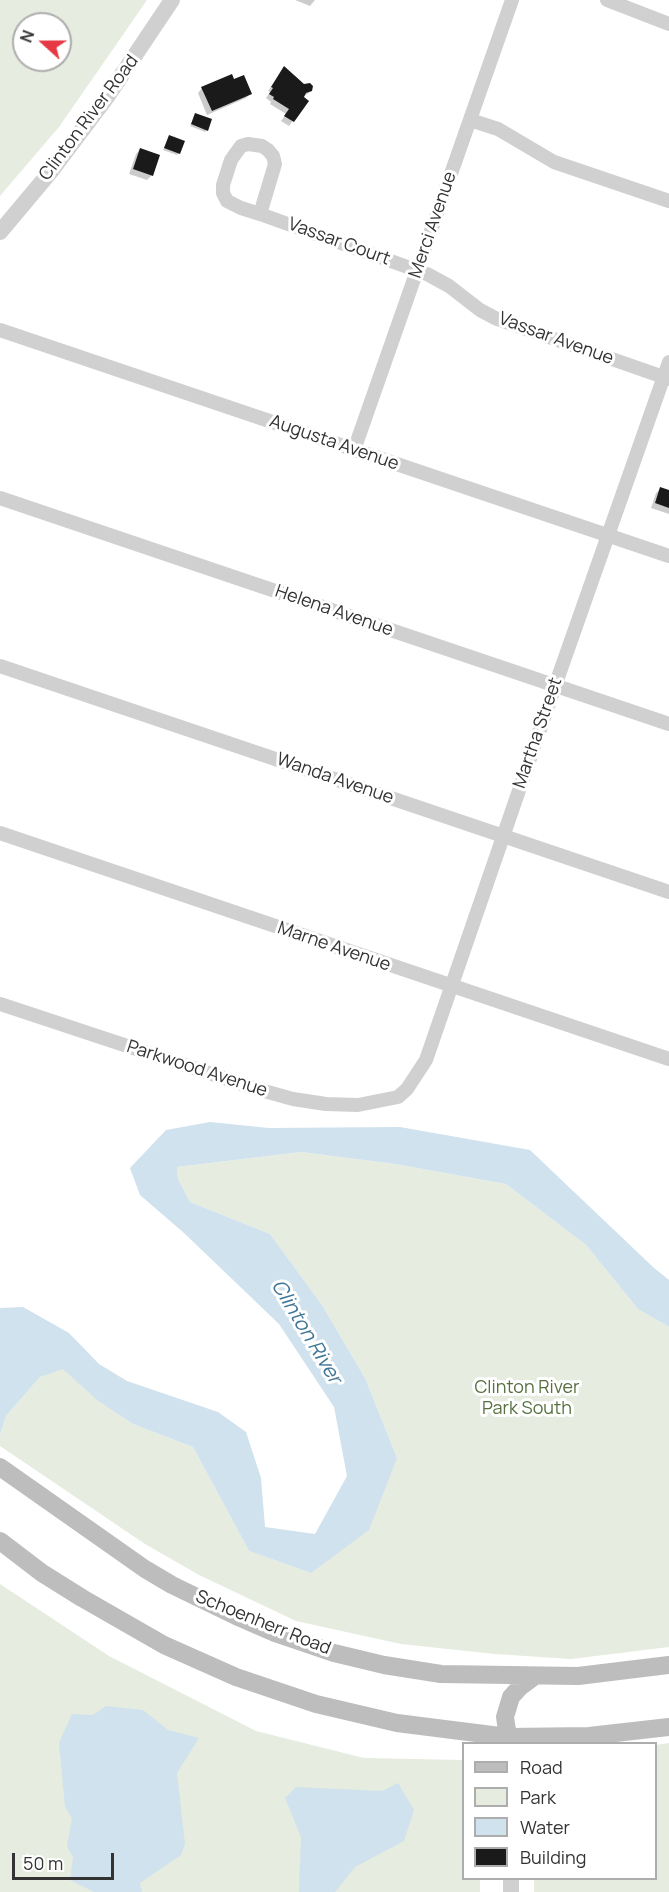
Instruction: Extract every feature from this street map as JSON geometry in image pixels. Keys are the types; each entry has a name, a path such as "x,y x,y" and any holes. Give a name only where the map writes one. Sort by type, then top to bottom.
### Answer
{"main road":[{"name":"Schoenherr Road","path":"3,1469 145,1569 200,1599 275,1633 334,1653 418,1671 535,1676 618,1673 669,1665"},
{"path":"0,1541 42,1573 137,1632 236,1677 316,1704 432,1729 508,1740 589,1736 669,1727"},
{"path":"508,1740 505,1717 512,1697 520,1687 535,1676"}],"street":[{"name":"Clinton River Road","path":"0,232 52,170 107,97 172,0"},
{"name":"Merci Avenue","path":"354,450 512,0"},
{"path":"607,0 669,24"},
{"path":"470,120 498,129 554,162 669,201"},
{"name":"Vassar Court","path":"260,214 271,180 273,156 268,150 255,144 248,144 241,146 231,160 223,185 223,193 227,201 241,208 417,271"},
{"name":"Vassar Avenue","path":"417,271 449,286 497,320 666,378"},
{"name":"Augusta Avenue","path":"0,330 669,556"},
{"name":"Martha Street","path":"399,1097 421,1070 426,1060 502,836 666,378 669,362"},
{"name":"Helena Avenue","path":"0,498 669,724"},
{"name":"Wanda Avenue","path":"0,666 669,892"},
{"name":"Marne Avenue","path":"0,834 669,1059"},
{"name":"Parkwood Avenue","path":"0,1004 246,1086 293,1099 326,1104 358,1104 399,1097"}],"green space":[{"path":"0,0 147,0 59,127 0,196"},
{"name":"Clinton River Park South","path":"301,1152 395,1164 506,1184 586,1245 638,1309 669,1327 669,1647 571,1659 495,1654 401,1644 296,1621 199,1575 145,1544 0,1446 0,1435 6,1416 40,1377 63,1368 98,1401 133,1424 193,1447 249,1551 311,1573 397,1458 365,1378 322,1305 270,1234 190,1202 178,1179 177,1167"},
{"path":"0,1584 109,1656 256,1731 364,1758 462,1760 462,1880 480,1880 480,1892 0,1892"},
{"path":"669,1743 669,1892 534,1892 534,1880 657,1880 657,1745"}],"water":[{"name":"Clinton River","path":"210,1122 269,1128 400,1127 530,1150 669,1280 669,1327 638,1309 586,1245 506,1184 395,1164 301,1152 177,1167 178,1179 190,1202 270,1234 322,1305 365,1378 397,1458 369,1530 311,1573 249,1551 193,1447 133,1424 98,1401 63,1369 40,1377 6,1416 0,1435 0,1308 23,1307 69,1333 99,1364 127,1381 218,1412 246,1432 261,1478 265,1527 315,1534 347,1476 334,1407 279,1324 184,1233 140,1195 130,1168 166,1130"},
{"path":"106,1706 143,1710 168,1730 199,1738 177,1773 185,1844 181,1855 140,1883 142,1892 94,1892 70,1880 73,1857 67,1846 72,1818 65,1807 59,1743 72,1714 93,1715"},
{"path":"398,1783 414,1810 404,1841 355,1867 335,1892 299,1892 301,1837 285,1798 296,1787 382,1791"}],"building":[{"path":"284,66 304,84 310,83 313,86 312,91 306,93 304,97 309,101 294,122 284,116 289,109 269,94"},
{"path":"232,74 234,79 244,75 252,94 212,111 201,87"},
{"path":"195,113 212,119 208,131 191,124"},
{"path":"169,135 185,141 180,154 164,148"},
{"path":"140,148 160,155 153,176 133,169"},
{"path":"660,487 669,490 669,508 655,503"}]}
